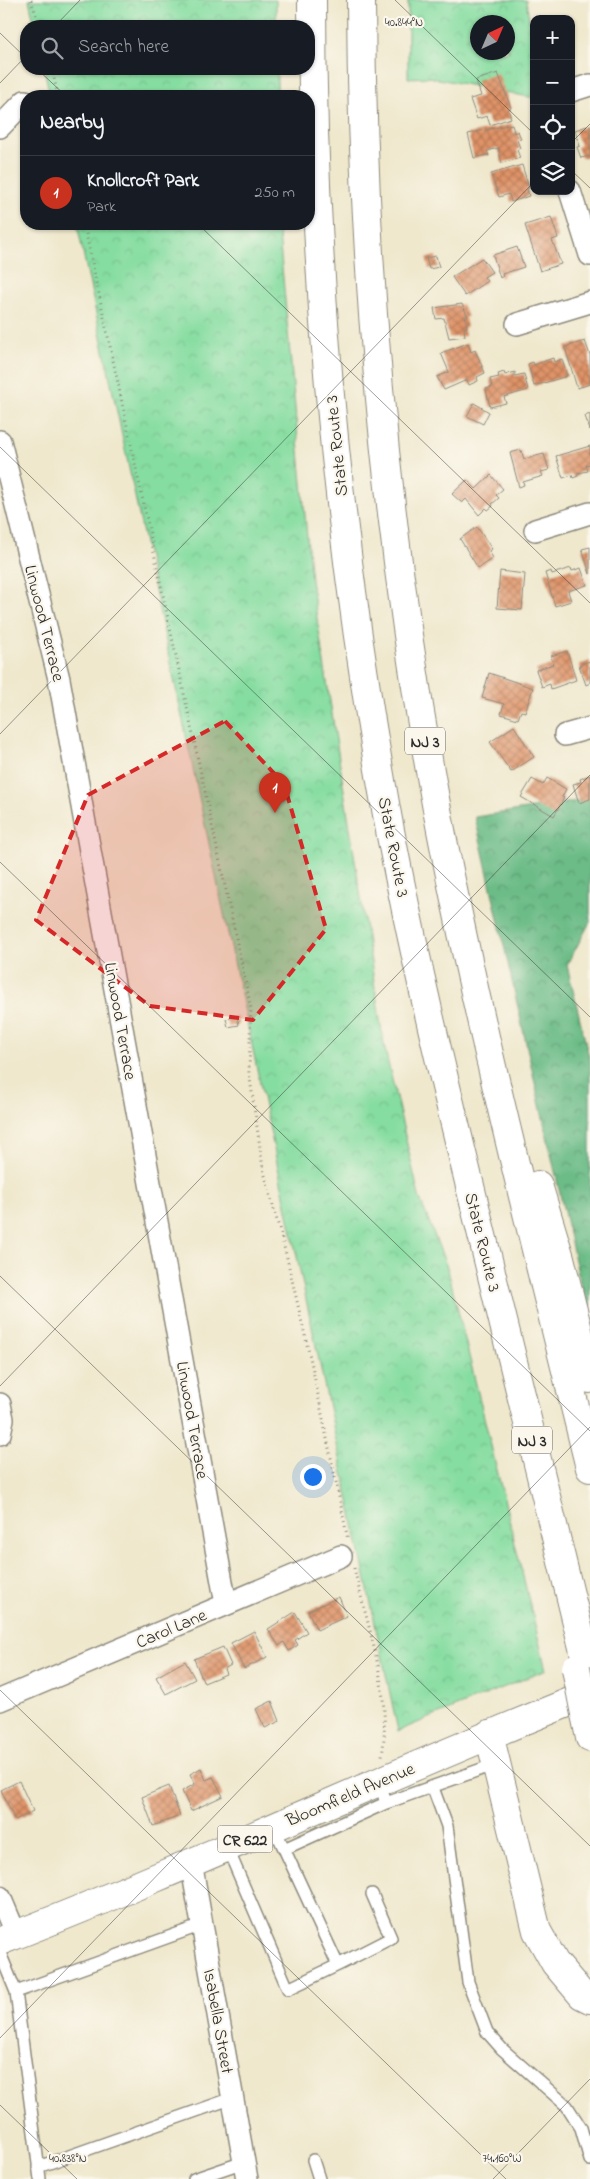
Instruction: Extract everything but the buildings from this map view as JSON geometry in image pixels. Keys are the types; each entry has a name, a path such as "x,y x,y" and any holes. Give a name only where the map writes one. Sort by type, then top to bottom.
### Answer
{"main road":[{"name":"State Route 3","path":"312,0 312,20"},
{"name":"NJ 3","path":"361,0 368,215 377,354 389,476 424,736 461,928 500,1101 590,1468"},
{"name":"State Route 3","path":"313,75 314,90"},
{"name":"State Route 3","path":"315,154 326,342 346,549 366,687 390,826 425,1002 553,1527 584,1669 588,1715"},
{"path":"461,928 560,1258 590,1379"},
{"name":"Bloomfield Avenue","path":"5,1943 228,1847 279,1838 382,1792 489,1734 588,1715"},
{"path":"489,1734 537,1931 556,1963 582,1995 590,1999"},
{"path":"556,1963 576,1974 590,1975"}],"street":[{"path":"575,90 590,85"},
{"path":"0,126 20,106"},
{"path":"571,195 590,255"},
{"path":"517,324 590,302"},
{"name":"Linwood Terrace","path":"0,441 5,486 59,679 226,1604"},
{"path":"535,530 590,513"},
{"path":"564,735 590,728"},
{"path":"0,1404 3,1419 0,1434"},
{"name":"Carol Lane","path":"0,1700 347,1554"},
{"name":"Isabella Street","path":"192,1862 245,2170"},
{"path":"0,1898 5,1943"}],"lane":[{"path":"382,1792 434,1788 496,1764"},
{"path":"434,1788 447,1826 468,1982 487,2032 502,2049 568,2106 580,2128 590,2160"},
{"path":"279,1838 338,1965"},
{"path":"228,1847 288,1989 391,1938 372,1894"},
{"path":"16,1992 202,1925"},
{"path":"5,1943 16,1992 40,2179"},
{"path":"38,2167 233,2098"},
{"path":"314,2160 319,2179"},
{"path":"194,2179 245,2170"}],"path":[{"path":"31,0 38,20"},
{"path":"53,75 57,90"},
{"path":"85,230 251,1008 249,1072 263,1168 306,1339 347,1554 382,1681 384,1743 382,1792"}],"highlighted area":[{"path":"225,721 284,784 326,929 253,1020 150,1006 36,920 88,795"}],"green space":[{"path":"29,0 276,0 276,20 34,20"},
{"path":"408,0 526,0 530,25 530,97 429,77 408,78"},
{"path":"45,75 277,75 277,90 49,90"},
{"path":"78,230 279,230 311,580 384,1045 419,1196 448,1270 546,1670 398,1731"},
{"path":"590,799 590,922 567,965 590,1061 590,1327 475,817"}],"place":[{"name":"Knollcroft Park","path":"275,813"}]}
